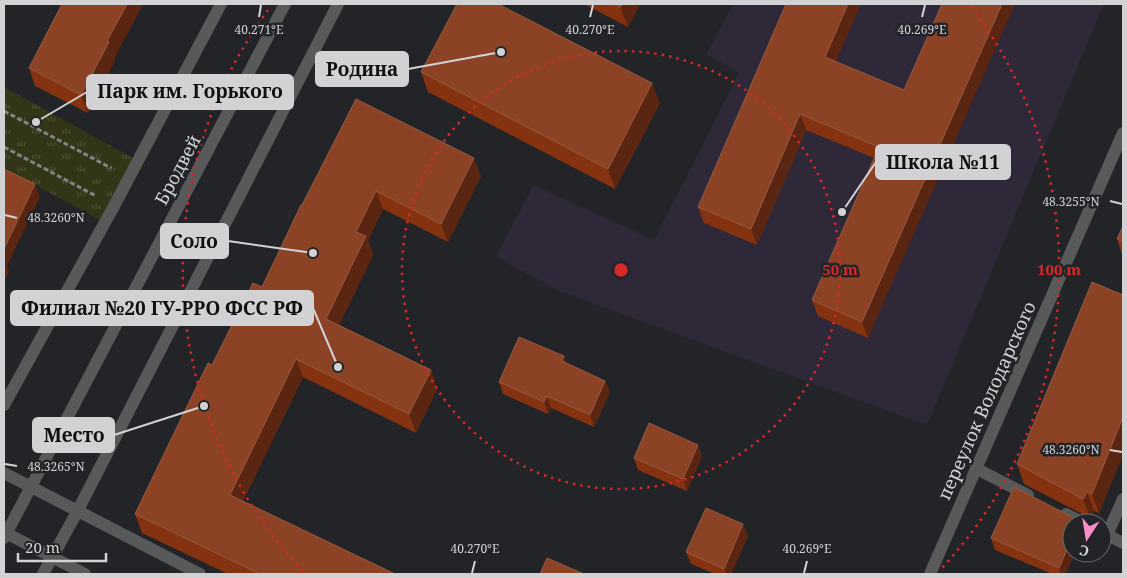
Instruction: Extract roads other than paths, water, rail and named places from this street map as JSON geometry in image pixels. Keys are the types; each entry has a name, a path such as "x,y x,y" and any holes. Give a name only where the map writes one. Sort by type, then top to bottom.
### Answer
{"street":[{"path":"4,406 222,4"},
{"name":"Бродвей","path":"5,534 286,4"},
{"path":"43,574 77,512 338,4"},
{"name":"переулок Володарского","path":"930,574 1123,133"},
{"path":"977,469 1042,502"},
{"path":"4,473 200,574"},
{"path":"1112,520 1123,499"},
{"path":"1059,510 1065,513"},
{"path":"5,534 85,574"}],"place":[{"name":"Родина","path":"501,52"},
{"name":"Парк им. Горького","path":"36,122"},
{"name":"Школа №11","path":"842,212"},
{"name":"Соло","path":"313,253"},
{"name":"Филиал №20 ГУ-РРО ФСС РФ","path":"338,367"},
{"name":"Место","path":"204,406"}]}
